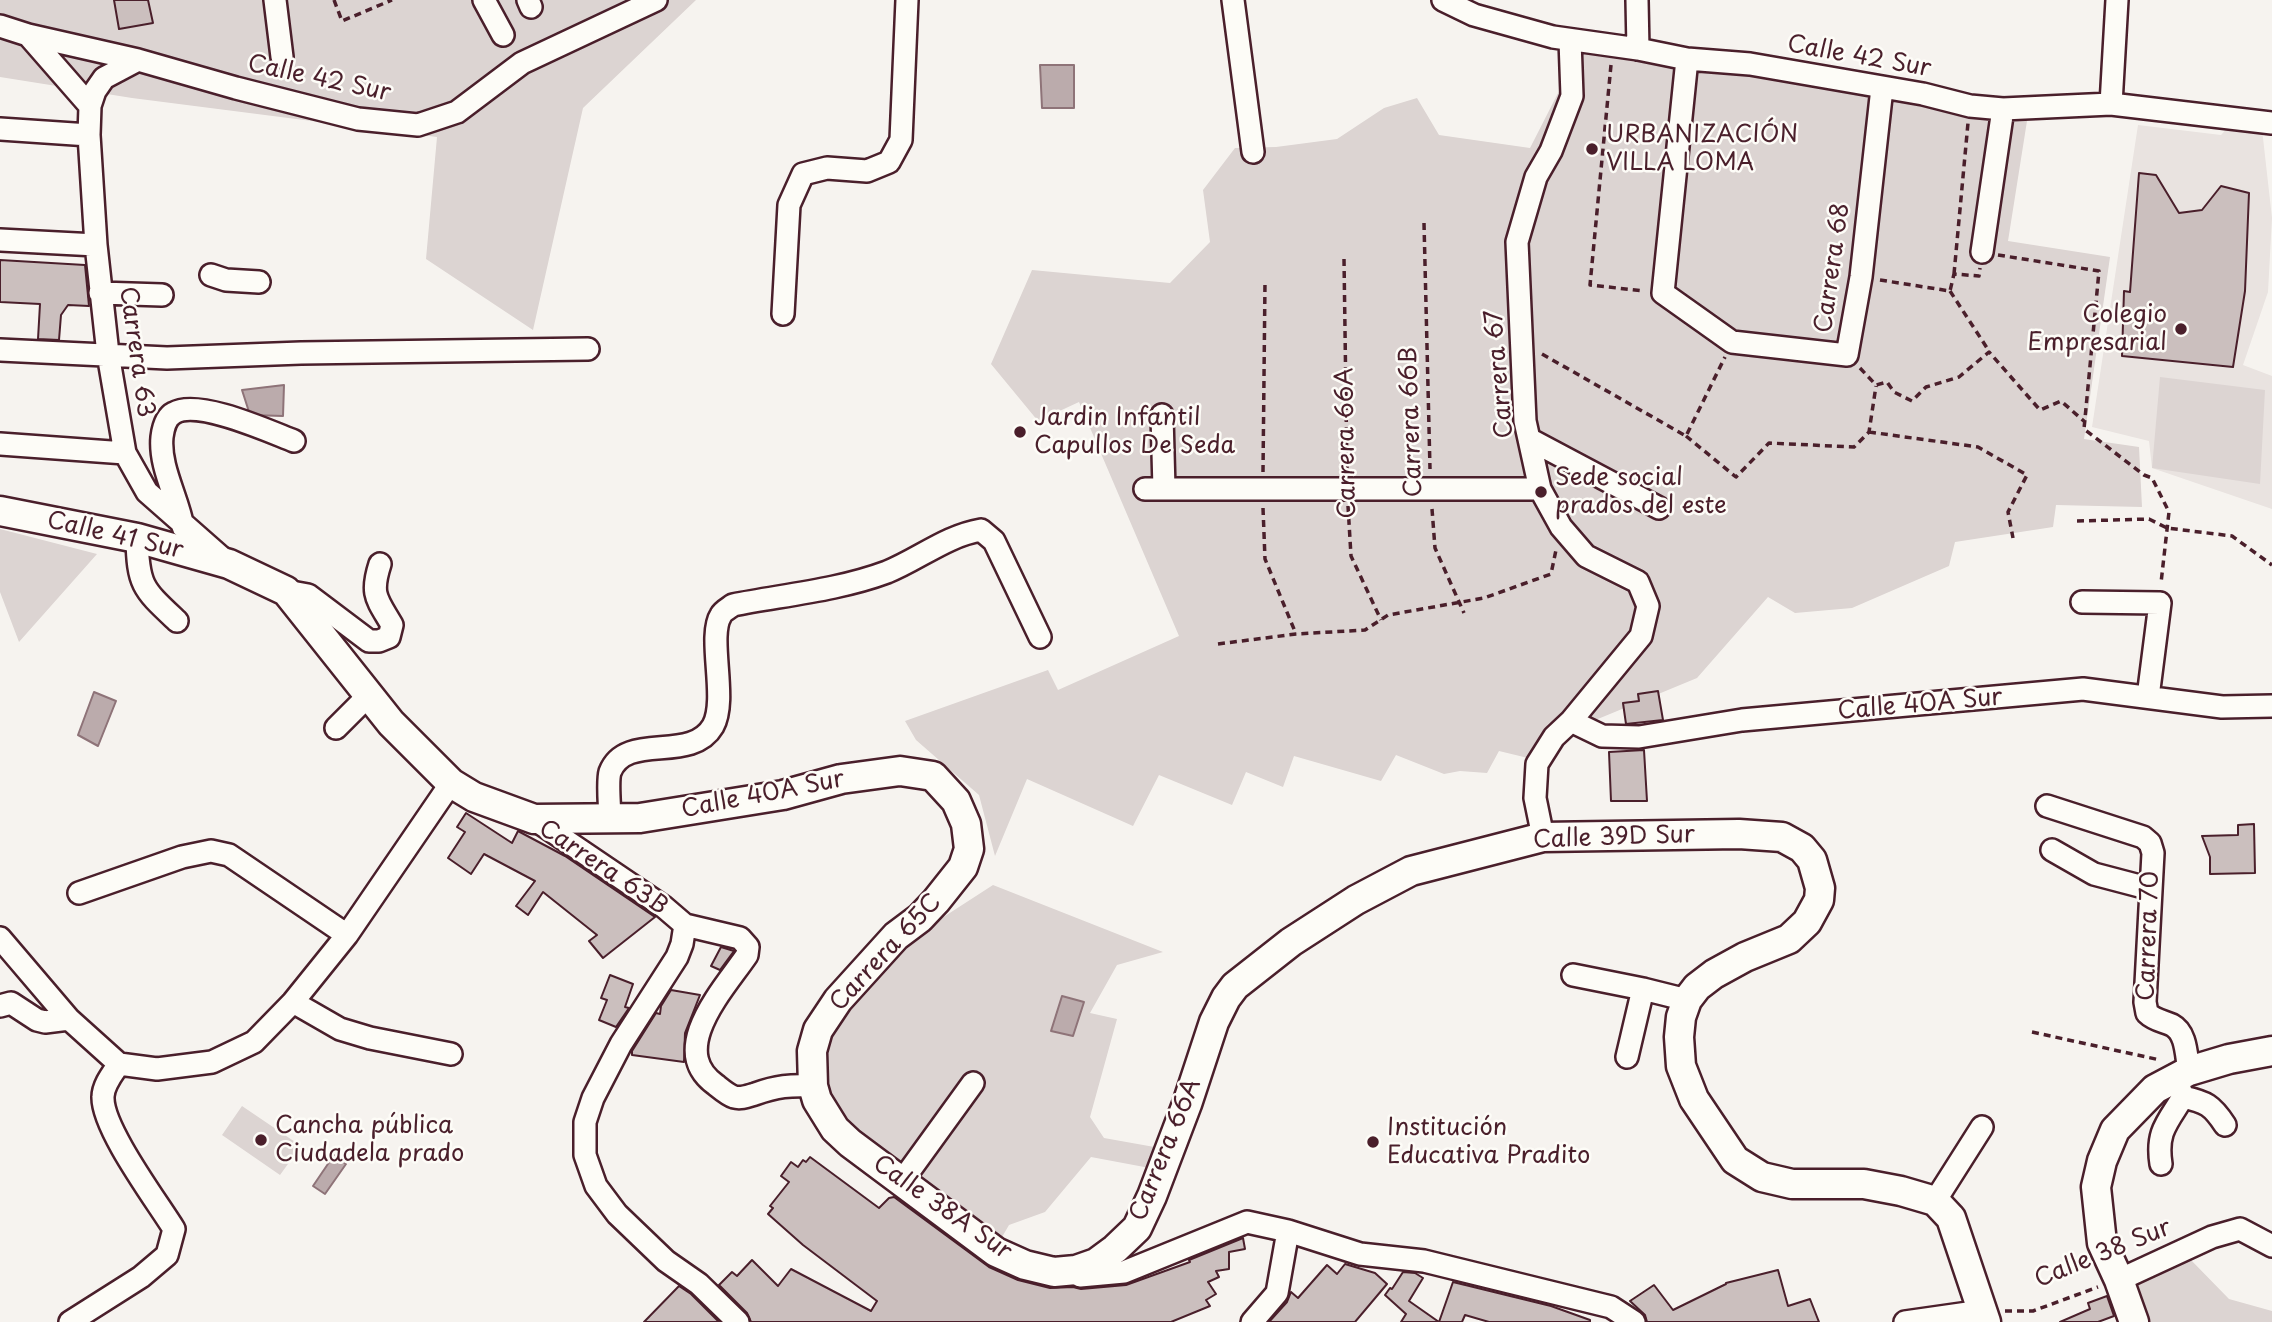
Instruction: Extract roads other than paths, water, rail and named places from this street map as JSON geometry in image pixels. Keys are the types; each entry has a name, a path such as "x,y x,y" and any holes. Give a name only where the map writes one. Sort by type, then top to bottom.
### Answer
{"main road":[{"name":"Calle 41 Sur","path":"0,511 137,538 229,564"},
{"name":"Carrera 63B","path":"229,564 286,591 391,723 451,783 474,797 534,819"},
{"name":"Calle 40A Sur","path":"534,819 640,818 770,797 841,779 900,771 933,776 956,801 967,824"},
{"name":"Carrera 65C","path":"813,1086 812,1051 818,1030 838,1000 896,936 920,918 936,901 963,867 969,849 967,824"},
{"name":"Calle 39D Sur","path":"1235,986 1291,942 1356,900 1411,871 1543,837 1739,834 1782,837 1802,848 1812,860 1820,888 1819,900 1807,922 1789,939 1745,957 1714,974 1697,987 1688,1000"},
{"name":"Carrera 66A","path":"1054,1272 1076,1270 1096,1263 1137,1228 1153,1196 1214,1022 1235,986"},
{"path":"1688,1000 1681,1017 1681,1066 1694,1099 1735,1160 1762,1177 1792,1184 1864,1184 1935,1201 1951,1218 1984,1316"},
{"path":"2134,1322 2102,1243 2096,1186 2102,1161 2115,1130 2155,1089 2182,1082 2230,1059 2272,1051"},
{"name":"Calle 38A Sur","path":"813,1086 825,1115 835,1129 902,1181 996,1252 1025,1265 1054,1272"}],"street":[{"path":"275,0 282,57"},
{"path":"484,0 503,35"},
{"name":"Calle 42 Sur","path":"28,35 138,60 358,120 418,125 457,112 522,63 656,0"},
{"path":"783,314 789,205 803,174 827,168 867,172 889,162 901,140 907,0"},
{"path":"1233,0 1253,152"},
{"name":"Calle 42 Sur","path":"1443,0 1474,15 1553,37 1687,59 1750,64 1923,94 1970,106 2003,109 2111,104 2272,123"},
{"path":"1637,0 1638,49"},
{"path":"2111,104 2117,0"},
{"path":"0,26 28,35 90,106"},
{"name":"Carrera 67","path":"1543,837 1535,798 1537,764 1554,737 1571,721 1641,636 1648,606 1638,582 1587,556 1561,527 1540,489 1525,421 1517,242 1536,177 1551,152 1572,96 1570,40"},
{"name":"Carrera 68","path":"1687,59 1663,293 1732,342 1847,355 1861,277 1882,88"},
{"name":"Carrera 63","path":"138,60 104,78 95,91 90,106 89,135 100,293 125,453 147,492 183,527 229,564"},
{"path":"1982,252 2003,109"},
{"path":"0,130 89,135"},
{"path":"0,240 96,246"},
{"path":"211,275 226,280 259,282"},
{"path":"100,293 162,295"},
{"path":"0,349 167,358 301,353 588,349"},
{"path":"183,527 180,508 164,460 162,437 167,420 173,413 191,409 214,413 249,423 293,441"},
{"path":"1161,415 1154,489 1540,489"},
{"path":"1531,440 1659,508"},
{"path":"0,444 125,453"},
{"path":"610,820 610,772 621,757 635,750 676,747 695,742 712,727 718,705 717,626 722,614 733,605 852,582 888,572 962,533 981,530 994,541 1040,636"},
{"path":"137,538 141,580 148,594 177,621"},
{"path":"286,591 308,595 369,641 379,641 389,637 392,625 375,595 373,583 380,564"},
{"path":"2082,602 2160,603 2148,697"},
{"name":"Calle 40A Sur","path":"1571,721 1602,736 1639,737 1742,720 2083,689 2222,707 2272,706"},
{"path":"336,728 368,696"},
{"path":"0,938 69,1019 119,1063 158,1069 212,1062 254,1042 293,1002 347,935 451,783"},
{"name":"Carrera 70","path":"2047,806 2143,837 2150,843 2153,853 2145,1002 2147,1013 2153,1019 2179,1030 2183,1038 2182,1082"},
{"name":"Carrera 63B","path":"534,819 664,907 685,925 677,957 621,1044 593,1098 585,1122 585,1155 596,1186 617,1214 666,1261 698,1284 738,1322"},
{"path":"2052,850 2094,874 2151,888"},
{"path":"79,893 182,857 211,851 229,855 347,935"},
{"path":"685,925 740,938 748,947 747,955 707,1012 698,1039 697,1060 707,1079 735,1098 782,1085 813,1086"},
{"path":"1573,975 1688,1000"},
{"path":"1627,1057 1643,989"},
{"path":"293,1002 340,1029 370,1038 450,1054"},
{"path":"0,1006 11,1003 45,1022 69,1019"},
{"path":"70,1322 141,1277 167,1255 174,1229 116,1138 104,1109 102,1096 119,1063"},
{"path":"2161,1164 2158,1148 2161,1135 2182,1082 2215,1110 2225,1125"},
{"path":"902,1181 973,1083"},
{"path":"1935,1201 1982,1127"},
{"name":"Calle 38A Sur","path":"1054,1272 1069,1277 1124,1272 1247,1223 1288,1231 1360,1254 1424,1261 1611,1307 1634,1322"},
{"name":"Calle 38 Sur","path":"2119,1280 2212,1237 2240,1228 2272,1246"},
{"path":"1252,1322 1277,1293 1288,1231"},
{"path":"1905,1322 1984,1316"}],"place":[{"name":"URBANIZACIÓN VILLA LOMA","path":"1592,149"},
{"name":"Colegio Empresarial","path":"2181,329"},
{"name":"Jardin Infantil Capullos De Seda","path":"1020,432"},
{"name":"Sede social prados del este","path":"1541,492"},
{"name":"Cancha pública Ciudadela prado","path":"261,1140"},
{"name":"Institución Educativa Pradito","path":"1373,1142"}]}
